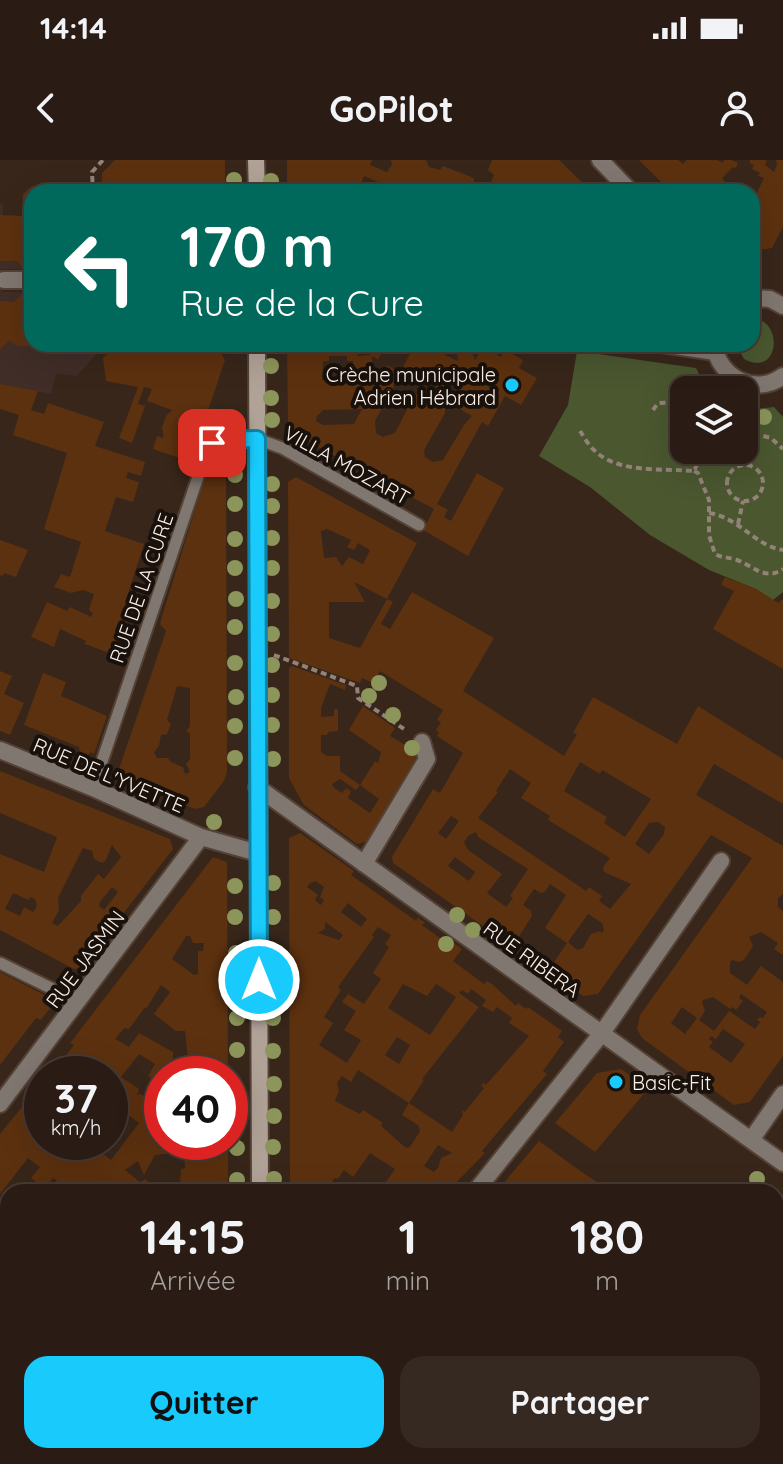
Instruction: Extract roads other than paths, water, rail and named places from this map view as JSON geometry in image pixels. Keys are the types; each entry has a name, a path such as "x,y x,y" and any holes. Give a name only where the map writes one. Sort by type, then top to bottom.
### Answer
{"street":[{"path":"256,160 257,184"},
{"path":"600,160 623,184"},
{"path":"4,280 24,280"},
{"path":"760,298 782,301"},
{"path":"257,352 260,1184"},
{"path":"715,352 720,365 742,382 767,384 781,380"},
{"path":"364,864 427,759 422,742"},
{"name":"RUE DE L'YVETTE","path":"0,750 201,837 258,853"},
{"name":"RUE RIBERA","path":"257,787 783,1163"},
{"name":"RUE JASMIN","path":"0,1104 6,1086 79,1002 201,837"},
{"path":"481,1184 602,1033 721,861"},
{"path":"751,1140 783,1094"}],"lane":[{"name":"VILLA MOZART","path":"257,439 296,454 419,525"},
{"name":"RUE DE LA CURE","path":"93,788 207,450 218,440 257,439"},
{"path":"0,963 79,1002"}],"place":[{"name":"Crèche municipale Adrien Hébrard","path":"512,385"},
{"name":"Basic-Fit","path":"616,1082"}]}
